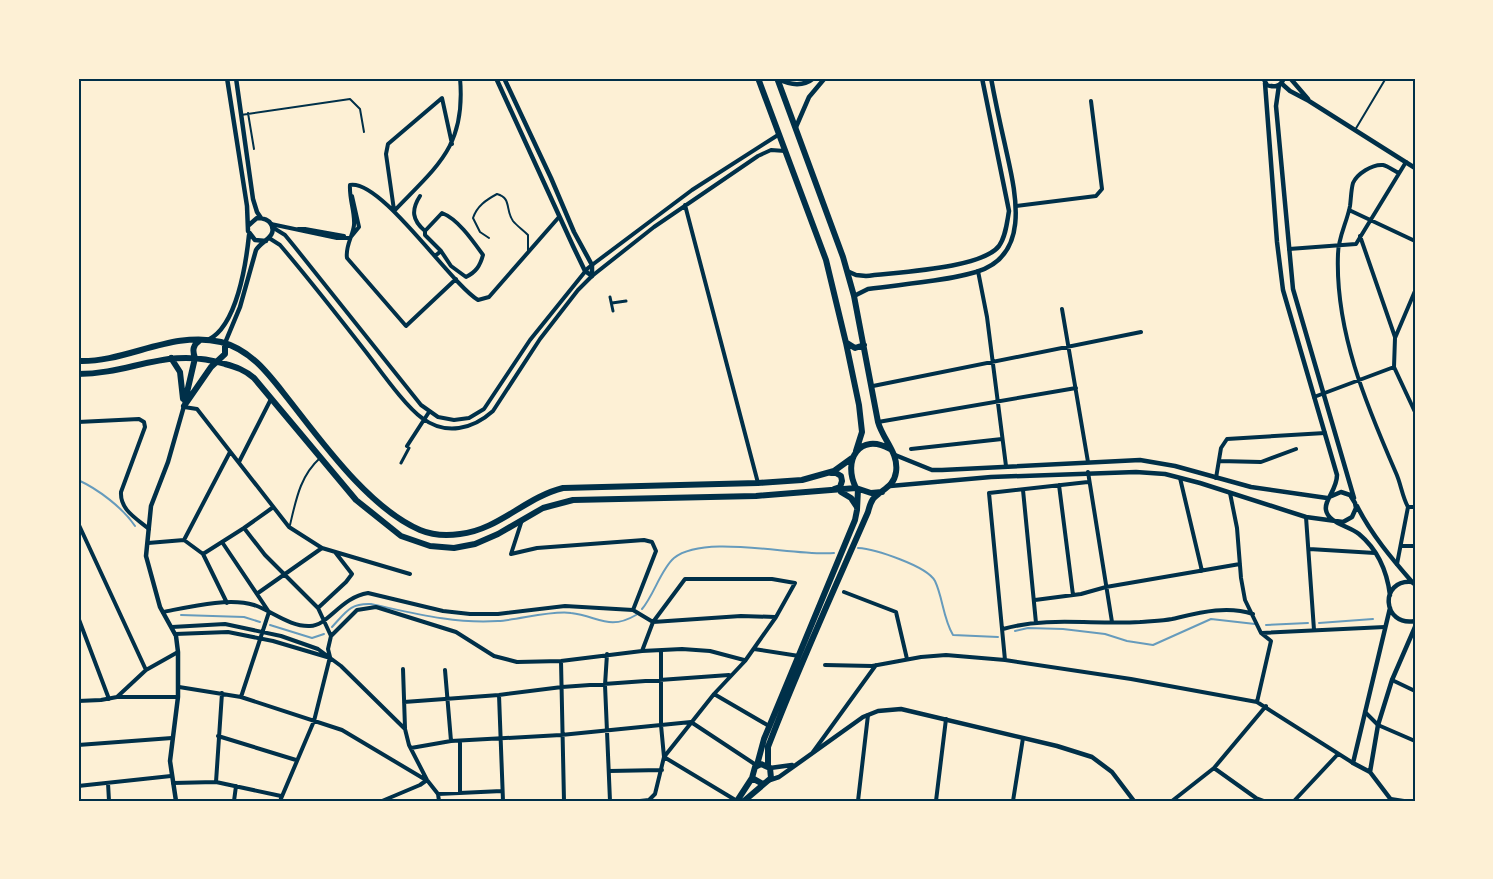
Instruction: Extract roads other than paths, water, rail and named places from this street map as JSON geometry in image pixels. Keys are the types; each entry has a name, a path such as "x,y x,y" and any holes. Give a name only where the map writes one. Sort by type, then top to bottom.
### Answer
{"main road":[{"path":"758,78 826,260 859,405 862,432 856,451 845,465 828,474"},
{"path":"744,801 772,774 769,767 768,747 873,499 890,486 896,470 893,452 878,422 873,386 847,271 777,78"},
{"path":"183,406 195,358 194,346 200,339"},
{"path":"78,362 108,360 172,342 200,339 225,343 249,355 262,366 338,461 366,491 404,521 429,533 446,535 474,531 541,495 563,488 758,483 802,480 836,473 841,476 843,482 840,487 831,491"},
{"path":"183,406 225,354 225,343"},
{"path":"846,343 855,348 864,345"},
{"path":"171,358 180,372 183,406"},
{"path":"78,374 112,371 171,358 195,358 217,362 248,373 362,505 401,536 423,545 442,548 475,544 543,508 573,500 756,496 857,488 871,494 883,492"},
{"path":"856,451 873,444 884,445 893,452"},
{"path":"737,801 752,778 764,738 857,514 857,488 851,472 852,458"},
{"path":"831,491 842,492 851,498 857,507"},
{"path":"757,765 769,767"},
{"path":"752,778 766,782"}],"street":[{"path":"226,78 247,206 249,233 258,242 267,239 280,245 376,365 423,419 437,426 455,429 468,427 484,419 493,411 540,339 578,290 592,276 645,233 763,153 775,150 786,152"},
{"path":"236,78 253,199 257,212 261,218 285,235 429,412 438,417 454,420 469,418 484,409 530,340 585,271 692,190 779,134"},
{"path":"394,210 440,163 452,144 458,125 462,92 460,78"},
{"path":"496,78 585,271 592,276"},
{"path":"504,78 592,265 592,276"},
{"path":"777,78 795,84 809,82 814,78"},
{"path":"796,128 802,109 825,78"},
{"path":"847,271 866,276 946,266 982,259 999,246 1006,231 1009,211 982,78"},
{"path":"854,296 868,289 978,272 1005,253 1014,234 1016,206 991,78"},
{"path":"1290,78 1309,101"},
{"path":"1264,80 1271,86 1282,82"},
{"path":"1264,80 1277,250 1283,290 1336,475 1337,484 1326,503 1326,512 1329,517 1357,533 1375,553 1384,568 1390,595 1390,608 1353,763"},
{"path":"1282,82 1290,91 1415,168"},
{"path":"890,486 967,478 1088,472 1165,474 1306,517 1337,522 1352,518 1355,513 1355,503 1293,289 1276,106 1282,82"},
{"path":"394,210 386,154 388,144 442,98 452,144"},
{"path":"1016,206 1096,196 1102,189 1091,101"},
{"path":"1277,250 1356,244 1406,162"},
{"path":"1397,565 1408,507 1404,500 1400,480 1358,380 1342,318 1339,245 1349,210 1353,183 1366,170 1375,166 1383,165 1399,173"},
{"path":"456,279 406,326 346,255 354,220 350,185 359,186 394,210 456,279 469,294 478,300 489,297 566,213"},
{"path":"420,196 415,204 416,223 452,266 466,277 474,273 480,265 483,255 447,214 442,213 425,231"},
{"path":"685,205 758,483"},
{"path":"1349,210 1415,241"},
{"path":"208,340 222,330 238,293 250,223 261,218"},
{"path":"271,225 337,238 350,238"},
{"path":"225,343 240,307 256,250 258,245 267,239 271,225"},
{"path":"1360,236 1395,338 1395,367 1414,408"},
{"path":"435,256 441,251"},
{"path":"978,272 987,316 1006,466"},
{"path":"1395,338 1415,291"},
{"path":"610,297 613,311"},
{"path":"612,303 626,301"},
{"path":"1062,309 1089,462 1088,482 1112,622"},
{"path":"873,386 888,381 1141,332"},
{"path":"1314,397 1395,367"},
{"path":"878,422 1076,388"},
{"path":"238,462 271,398"},
{"path":"176,801 171,776 172,738 179,687 178,652 175,634 153,585 146,556 151,506 168,462 183,406 197,409 289,527 322,548 410,574"},
{"path":"401,463 423,419 429,412"},
{"path":"78,422 139,419 144,422 145,427 120,498 123,507 148,529"},
{"path":"1216,478 1221,448 1227,439 1325,433 1335,430"},
{"path":"911,449 1002,439"},
{"path":"1219,461 1260,462 1296,448"},
{"path":"184,540 230,452"},
{"path":"893,452 932,470 1140,460 1175,466 1251,487 1327,498 1336,492 1346,493 1350,495 1364,520 1397,565 1414,583"},
{"path":"1180,477 1202,571"},
{"path":"1005,660 989,494 1088,482"},
{"path":"1059,485 1072,595"},
{"path":"1023,490 1036,622"},
{"path":"1230,493 1237,528 1243,592 1261,633 1271,641 1257,702"},
{"path":"203,554 272,507"},
{"path":"1408,507 1415,507"},
{"path":"1306,517 1314,630"},
{"path":"522,519 511,554 537,548 644,540 652,542 656,551 633,609"},
{"path":"78,523 146,670"},
{"path":"244,528 265,555 318,608 331,636"},
{"path":"148,543 184,540 203,554 227,603"},
{"path":"222,542 269,612 241,697"},
{"path":"1401,546 1415,546"},
{"path":"258,593 322,548"},
{"path":"1309,549 1375,553"},
{"path":"318,608 352,574 334,552"},
{"path":"1035,600 1240,564"},
{"path":"642,651 653,622 685,579 772,579 795,584 754,649 729,675 664,757"},
{"path":"1390,595 1398,584 1414,583"},
{"path":"844,592 896,612 907,659"},
{"path":"164,612 227,603 255,605 282,619 311,626 325,620 348,599 368,593 470,614 498,614 565,606 633,609 653,622 741,616 776,617"},
{"path":"173,783 216,782 280,799 314,721 330,657 328,649 331,636 357,610 376,607 456,632 494,656 518,662 561,661 642,651 710,651 745,660"},
{"path":"1390,608 1400,619 1415,621"},
{"path":"1003,629 1036,622 1170,619 1192,613 1219,610 1253,614"},
{"path":"78,617 109,699"},
{"path":"172,627 225,624 306,644 330,657 405,729"},
{"path":"1261,633 1385,627"},
{"path":"1370,772 1378,725 1392,680 1412,641 1415,627"},
{"path":"175,634 220,631 261,638 330,657"},
{"path":"754,649 799,656"},
{"path":"640,801 649,800 655,794 664,757 661,725 661,651"},
{"path":"117,697 146,670 178,652"},
{"path":"607,654 610,801"},
{"path":"825,665 876,665 946,655 1005,660 1131,679 1257,702 1370,772 1392,800 1404,801"},
{"path":"561,661 564,801"},
{"path":"811,755 876,665"},
{"path":"402,669 405,729 411,748 427,780 438,794 439,801"},
{"path":"446,670 451,741"},
{"path":"404,702 499,695 562,687 729,675"},
{"path":"1392,680 1415,691"},
{"path":"179,687 241,697 342,730 427,780"},
{"path":"216,782 222,693"},
{"path":"714,694 769,726"},
{"path":"499,695 503,801"},
{"path":"78,701 117,697 178,697"},
{"path":"1172,801 1214,768 1266,706"},
{"path":"766,782 779,777 868,714 900,709 1092,757 1112,772 1134,801"},
{"path":"1365,712 1378,725 1415,741"},
{"path":"858,801 868,714"},
{"path":"936,801 946,719"},
{"path":"411,748 451,741 561,735 691,722 757,765"},
{"path":"218,736 296,760"},
{"path":"78,745 172,738"},
{"path":"1013,801 1023,738"},
{"path":"460,741 460,793"},
{"path":"1294,801 1338,754"},
{"path":"664,757 737,801"},
{"path":"769,767 795,764"},
{"path":"1214,768 1256,798 1264,801"},
{"path":"609,771 662,770"},
{"path":"78,786 171,776"},
{"path":"382,801 427,780"},
{"path":"108,783 109,801"},
{"path":"234,801 236,786"},
{"path":"438,794 502,791"}],"lane":[{"path":"1355,130 1386,78"},
{"path":"241,114 350,99 360,109 364,132"},
{"path":"248,113 254,149"},
{"path":"489,238 480,231 473,218 476,210 496,194 503,195 508,202 512,220 528,235 529,254"},
{"path":"289,527 300,486 313,464 320,458"}],"waterway":[{"path":"78,480 110,500 135,526"},
{"path":"642,609 669,563 688,551 728,546 834,553"},
{"path":"858,548 900,559 930,575 938,588 953,635 998,637"},
{"path":"332,627 353,607 364,604 434,617 482,622 563,612 611,622 627,620 636,615"},
{"path":"181,615 244,617 260,622"},
{"path":"1015,631 1028,628 1063,629 1105,634 1127,641 1153,645 1211,619 1255,624"},
{"path":"1319,623 1373,619"},
{"path":"1266,625 1308,623"},
{"path":"270,625 312,638 324,634"}]}
